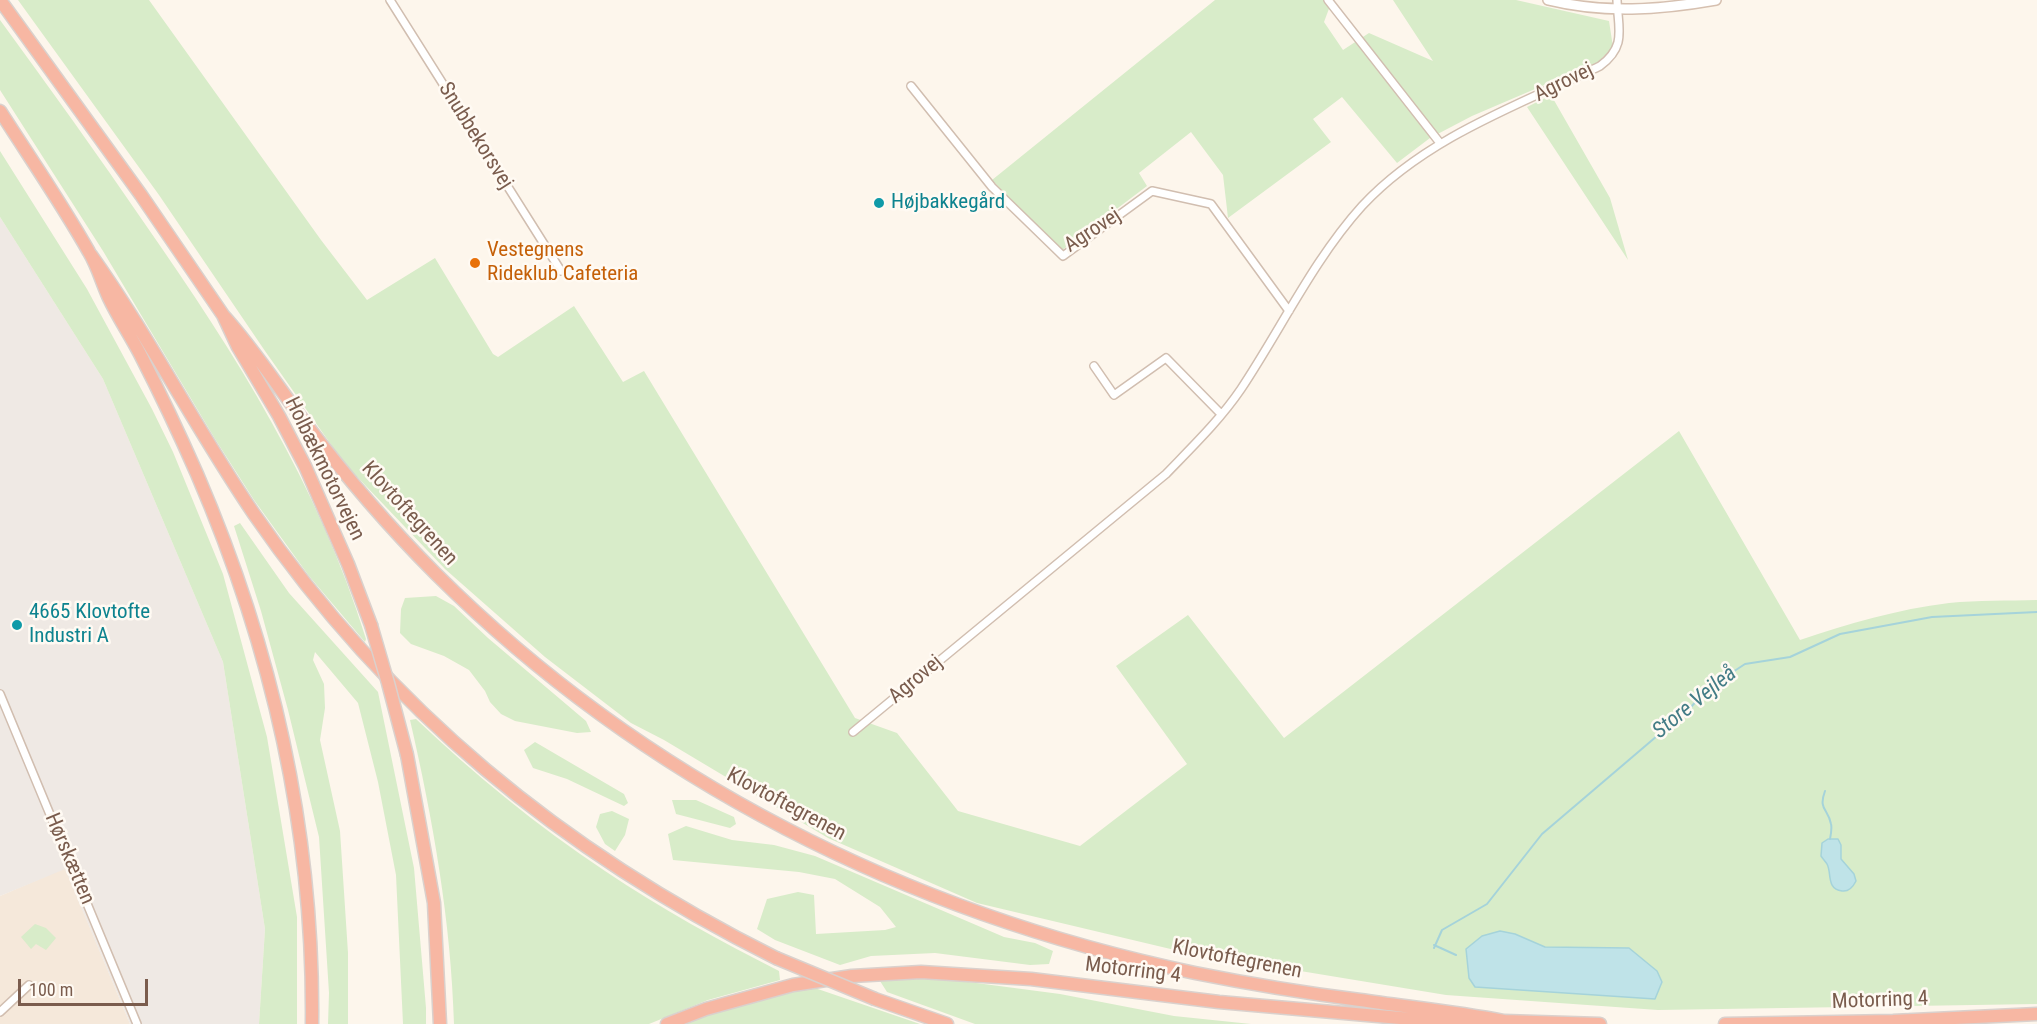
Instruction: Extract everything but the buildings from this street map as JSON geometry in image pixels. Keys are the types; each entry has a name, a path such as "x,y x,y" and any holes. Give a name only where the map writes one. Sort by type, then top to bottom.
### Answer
{"highway":[{"name":"Holbækmotorvejen","path":"0,0 134,186 223,315 238,348 279,416 305,466 348,564 371,625 407,755 434,903 440,1024"},
{"path":"0,111 91,255 117,291 210,446 254,514 336,620 416,707 473,760 526,804 583,846 667,900 776,958 875,999 946,1024"},
{"path":"91,255 109,298 144,362 197,474 229,555 260,648 283,740 301,840 311,944 312,1024"},
{"name":"Klovtoftegrenen","path":"223,315 247,341 305,423 369,503 457,594 516,648 595,711 644,746 743,806 838,856 924,893 1086,946 1193,972 1261,985 1362,1001 1456,1011 1504,1021"},
{"path":"437,960 447,1007 447,1024"},
{"name":"Motorring 4","path":"667,1024 706,1009 793,985 852,976 921,972 966,973 1031,979 1350,1015 1457,1023 1504,1021 1600,1024"},
{"name":"Motorring 4","path":"1725,1024 1893,1021 2037,1014"}],"street":[{"name":"Snubbekorsvej","path":"390,0 561,271"},
{"path":"1328,0 1440,143"},
{"path":"1548,0 1617,10 1677,7 1716,0"},
{"path":"1617,0 1617,10"},
{"name":"Agrovej","path":"853,732 1166,474 1197,443 1240,390 1336,238 1363,206 1400,172 1440,143 1606,62 1617,48 1619,35 1617,10"},
{"name":"Agrovej","path":"911,86 992,187 1063,256 1152,191 1211,204 1289,311"},
{"path":"1094,366 1114,394 1166,358 1221,414"},
{"name":"Hørskætten","path":"0,694 137,1024"},
{"path":"0,1012 29,985"}],"shaded area":[{"path":"0,217 103,379 223,662 265,929 259,1024 130,1024 65,869 0,896"},
{"path":"65,868 130,1024 0,1024 0,896"}],"green space":[{"path":"18,0 149,0 321,240 367,300 435,258 493,354 498,357 574,306 623,382 644,371 855,718 897,733 958,811 1080,846 1187,764 1116,666 1188,615 1284,738 1679,431 1800,640 1836,628 1911,609 1971,601 2037,600 2037,1004 1658,1010 1446,995 1179,951 977,903 828,838 664,740 631,723 545,657 445,569 344,463 159,195"},
{"path":"1215,0 1325,0 1330,6 1324,22 1343,50 1369,33 1433,61 1393,0 1516,0 1609,21 1613,47 1598,62 1472,116 1430,138 1397,163 1342,97 1313,119 1331,142 1228,218 1223,175 1191,132 1139,173 1147,186 1061,251 992,180"},
{"path":"0,20 179,273 243,372 299,475 324,528 347,583 366,639 365,642 309,576 254,500 103,251 0,90"},
{"path":"1551,95 1610,198 1628,260 1527,107"},
{"path":"0,151 87,289 152,409 173,452 223,574 267,737 297,917 297,1024 259,1024 265,929 223,662 103,379 0,217"},
{"path":"240,523 289,593 378,692 414,868 426,1024 403,1024 396,875 378,782 358,703 315,652 313,660 324,684 325,708 320,740 340,831 348,953 348,1024 328,1024 329,993 319,837 261,611 234,526"},
{"path":"436,596 454,606 586,721 591,732 577,733 515,721 501,714 490,702 485,691 469,670 444,656 411,644 400,633 401,609 405,598"},
{"path":"416,719 507,799 580,854 669,911 779,971 780,980 708,1000 649,1024 454,1024 449,947 440,871 410,720"},
{"path":"535,742 624,794 628,803 624,806 567,779 533,768 524,750"},
{"path":"672,800 696,800 734,817 736,824 730,828 676,814"},
{"path":"612,811 629,819 625,835 615,851 605,844 596,827 600,814"},
{"path":"686,826 732,840 774,845 815,856 1004,937 1035,943 1053,951 1049,964 1030,965 935,953 871,956 840,965 775,940 757,929 767,899 798,892 814,895 816,934 885,930 896,927 880,907 835,879 799,872 673,860 668,834"},
{"path":"35,924 46,928 56,938 46,950 36,944 31,949 21,937"},
{"path":"938,978 1060,994 1174,1016 1251,1024 975,1024 887,992 880,981"},
{"path":"812,987 920,1024 682,1024 753,1000"}],"water":[{"path":"1828,839 1838,839 1841,845 1841,859 1854,874 1856,881 1847,891 1837,890 1834,887 1827,864 1821,856 1822,843"},
{"path":"1500,931 1515,934 1545,947 1629,948 1657,971 1662,982 1655,999 1475,987 1469,978 1466,949 1482,936"}],"waterway":[{"name":"Store Vejleå","path":"1434,948 1442,930 1487,904 1542,834 1691,707 1707,689 1745,664 1790,657 1840,634 1932,617 2037,612"},
{"path":"1825,791 1823,806 1830,819 1830,839"},
{"path":"1434,945 1456,955"}],"place":[{"name":"Højbakkegård","path":"879,203"},
{"name":"Vestegnens Rideklub Cafeteria","path":"475,263"},
{"name":"4665 Klovtofte Industri A","path":"17,625"}]}
